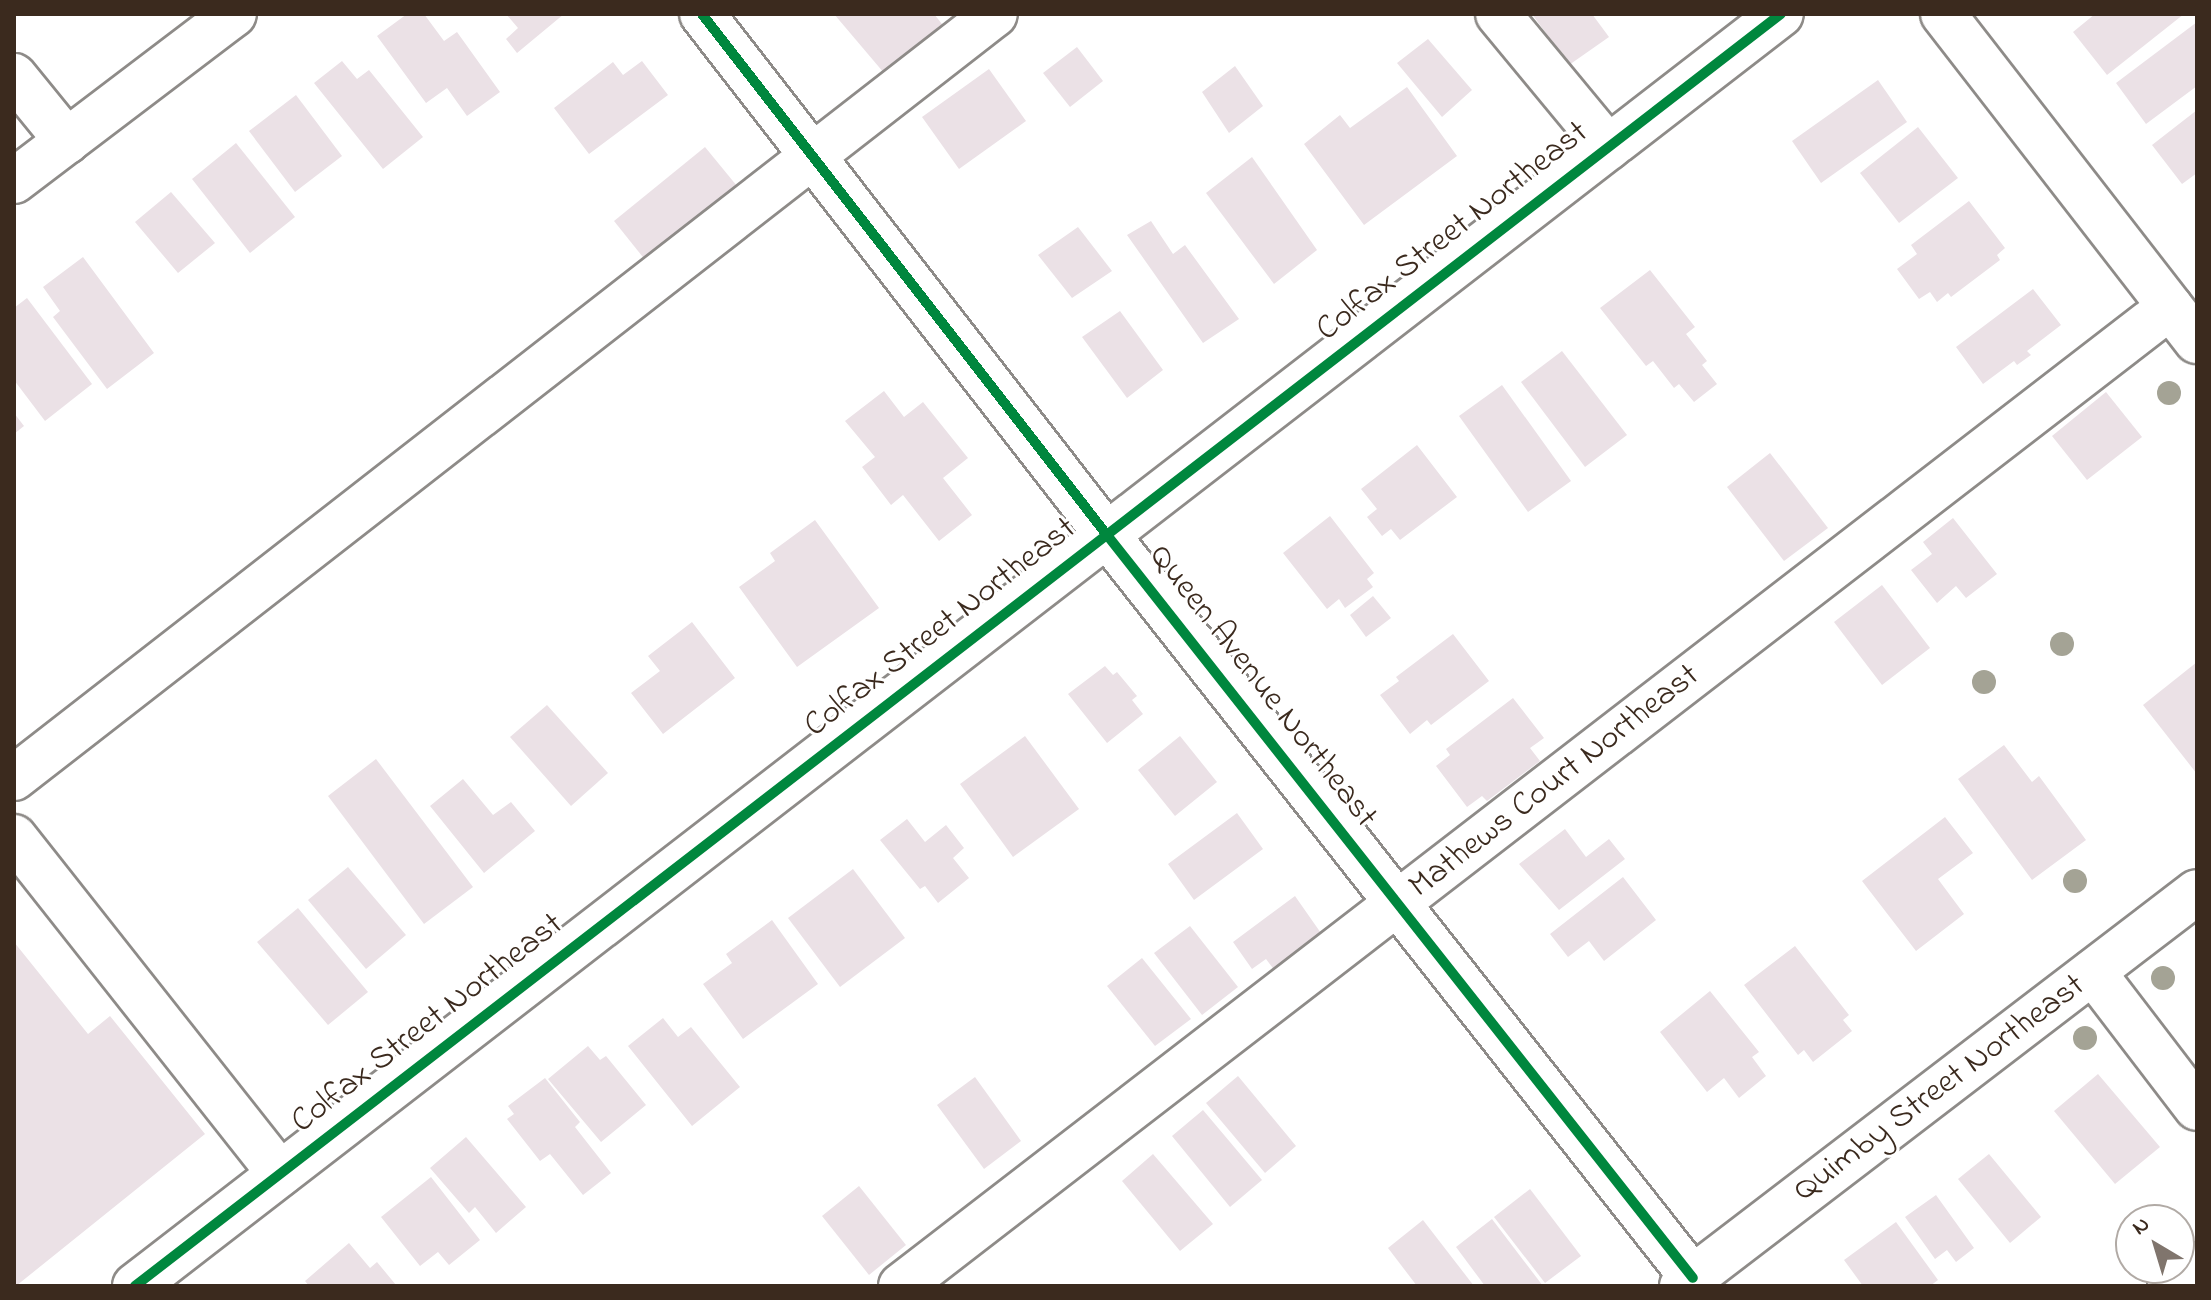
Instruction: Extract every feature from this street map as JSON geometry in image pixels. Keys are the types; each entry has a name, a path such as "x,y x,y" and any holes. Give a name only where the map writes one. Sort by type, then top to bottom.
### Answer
{"street":[{"path":"14,181 234,14"},
{"name":"Queen Avenue Northeast","path":"702,14 1397,903 1688,1282"},
{"path":"14,778 995,14"},
{"path":"1498,14 1608,147"},
{"name":"Colfax Street Northeast","path":"135,1286 1781,14"},
{"path":"1943,14 2197,341"},
{"path":"14,76 67,141"},
{"name":"Mathews Court Northeast","path":"901,1286 2170,307"},
{"path":"14,837 280,1174"},
{"name":"Quimby Street Northeast","path":"1688,1282 2195,897"},
{"path":"2093,972 2197,1108"},
{"path":"2170,1286 2197,1265"}],"building":[{"path":"407,14 424,14 444,41 457,32 500,92 467,116 447,88 426,103 377,36"},
{"path":"506,14 564,14 517,53 506,39 518,28"},
{"path":"834,14 934,14 942,24 884,73"},
{"path":"1532,14 1592,14 1609,37 1569,65"},
{"path":"2095,14 2184,14 2107,75 2073,32"},
{"path":"2197,22 2197,86 2146,124 2116,83"},
{"path":"1428,39 1472,90 1442,117 1397,63"},
{"path":"1077,47 1103,81 1070,107 1043,73"},
{"path":"342,61 357,79 369,70 423,137 383,169 314,83"},
{"path":"642,61 668,95 589,154 554,108 613,62 623,75"},
{"path":"1235,66 1263,106 1229,133 1202,92"},
{"path":"989,69 1026,121 959,169 922,117"},
{"path":"1878,80 1907,122 1821,183 1792,141"},
{"path":"1407,87 1457,156 1364,225 1304,144 1340,115 1350,128"},
{"path":"296,95 342,156 295,192 249,131"},
{"path":"2197,110 2197,173 2182,184 2152,145"},
{"path":"1918,127 1958,178 1899,223 1860,173"},
{"path":"236,143 295,217 250,253 192,179"},
{"path":"705,147 737,186 646,261 614,221"},
{"path":"1252,157 1317,250 1274,284 1206,193"},
{"path":"171,192 215,243 178,273 135,222"},
{"path":"1969,201 2005,248 1997,255 2000,260 1951,297 1948,293 1937,302 1930,292 1919,299 1897,269 1917,254 1911,245"},
{"path":"1151,221 1173,254 1185,245 1239,319 1203,343 1127,235"},
{"path":"1078,227 1112,271 1072,298 1038,255"},
{"path":"83,257 154,353 107,389 53,317 60,311 43,287"},
{"path":"1650,270 1695,327 1686,334 1707,361 1702,365 1717,384 1694,402 1679,384 1674,388 1653,361 1646,366 1600,308"},
{"path":"2033,289 2061,325 2027,351 2031,355 2017,365 2014,361 1983,384 1956,347"},
{"path":"27,298 92,384 45,421 14,380 14,308"},
{"path":"1120,311 1163,370 1127,398 1082,337"},
{"path":"1562,351 1627,435 1585,467 1521,382"},
{"path":"1502,385 1571,481 1528,512 1459,416"},
{"path":"884,391 904,417 923,402 968,458 943,478 972,515 939,541 903,495 891,505 862,467 875,457 845,421"},
{"path":"2106,392 2142,437 2087,480 2052,436"},
{"path":"14,413 24,426 14,434"},
{"path":"1417,445 1457,497 1400,540 1391,529 1382,536 1367,517 1377,509 1361,489"},
{"path":"1770,453 1828,528 1784,561 1727,487"},
{"path":"1330,516 1374,573 1367,579 1373,587 1345,608 1339,599 1327,609 1283,553"},
{"path":"1953,518 1997,574 1966,598 1956,586 1937,603 1911,570 1932,554 1923,542"},
{"path":"815,520 879,608 797,667 739,587 775,561 770,553"},
{"path":"1882,585 1930,648 1882,685 1834,622"},
{"path":"1373,596 1391,618 1366,637 1350,615"},
{"path":"692,622 735,678 663,734 631,693 660,671 648,656"},
{"path":"1453,634 1489,681 1431,725 1427,720 1410,734 1380,695 1399,681 1396,677"},
{"path":"2197,662 2197,774 2143,705"},
{"path":"1105,666 1113,675 1117,672 1137,696 1132,700 1143,714 1107,743 1068,694"},
{"path":"1513,698 1544,738 1530,748 1540,761 1487,801 1482,796 1467,807 1436,766 1450,755 1446,749"},
{"path":"547,705 608,773 571,806 510,737"},
{"path":"1025,736 1079,809 1013,857 960,784"},
{"path":"1180,736 1217,782 1175,816 1138,770"},
{"path":"2004,745 2032,782 2039,776 2086,840 2032,880 1958,779"},
{"path":"376,759 473,887 424,924 328,796"},
{"path":"463,779 493,815 511,802 535,831 484,873 430,806"},
{"path":"1237,813 1263,849 1194,900 1168,864"},
{"path":"1945,817 1973,853 1938,879 1964,914 1916,951 1862,881"},
{"path":"907,819 925,842 946,825 964,848 953,858 969,878 938,903 925,886 920,889 880,840"},
{"path":"1565,829 1586,857 1609,839 1625,859 1559,910 1519,864"},
{"path":"348,867 406,935 366,969 308,900"},
{"path":"853,869 905,938 840,987 788,918"},
{"path":"1623,877 1656,920 1604,961 1589,941 1568,957 1550,934"},
{"path":"1295,896 1323,936 1275,971 1266,959 1252,969 1233,942"},
{"path":"298,908 368,992 328,1025 257,942"},
{"path":"772,920 818,984 743,1039 703,984 732,963 726,954"},
{"path":"1190,926 1238,987 1202,1015 1154,953"},
{"path":"14,942 88,1034 110,1016 205,1134 16,1286"},
{"path":"1795,946 1849,1015 1843,1020 1852,1031 1813,1062 1804,1050 1798,1055 1744,985"},
{"path":"1142,958 1191,1019 1155,1046 1107,986"},
{"path":"1710,991 1759,1052 1752,1057 1766,1076 1739,1098 1724,1078 1707,1092 1660,1032"},
{"path":"663,1018 678,1037 691,1027 740,1087 692,1126 628,1046"},
{"path":"588,1046 600,1060 606,1056 646,1105 601,1142 548,1079"},
{"path":"2098,1074 2160,1147 2115,1184 2054,1111"},
{"path":"1238,1076 1296,1146 1265,1173 1206,1103"},
{"path":"975,1077 1021,1141 984,1169 937,1105"},
{"path":"545,1078 580,1122 575,1127 611,1173 583,1195 550,1154 540,1161 507,1119 514,1114 508,1106"},
{"path":"1203,1110 1262,1180 1230,1207 1172,1136"},
{"path":"466,1137 526,1207 496,1233 475,1207 469,1213 430,1168"},
{"path":"1153,1154 1213,1224 1180,1251 1122,1181"},
{"path":"1989,1154 2041,1217 2010,1243 1958,1179"},
{"path":"431,1177 480,1240 449,1265 438,1252 420,1266 381,1217"},
{"path":"859,1186 906,1245 869,1275 822,1216"},
{"path":"1530,1189 1581,1256 1545,1283 1494,1217"},
{"path":"1936,1195 1974,1248 1956,1262 1947,1250 1935,1259 1905,1217"},
{"path":"1492,1219 1543,1286 1485,1286 1456,1247"},
{"path":"1423,1220 1474,1286 1417,1286 1388,1248"},
{"path":"1896,1222 1938,1280 1930,1286 1863,1286 1844,1260"},
{"path":"349,1243 370,1268 377,1262 396,1285 309,1286 305,1281"}],"cycle path":[{"path":"702,14 1107,535 1693,1278"},
{"path":"135,1286 1781,14"}]}
